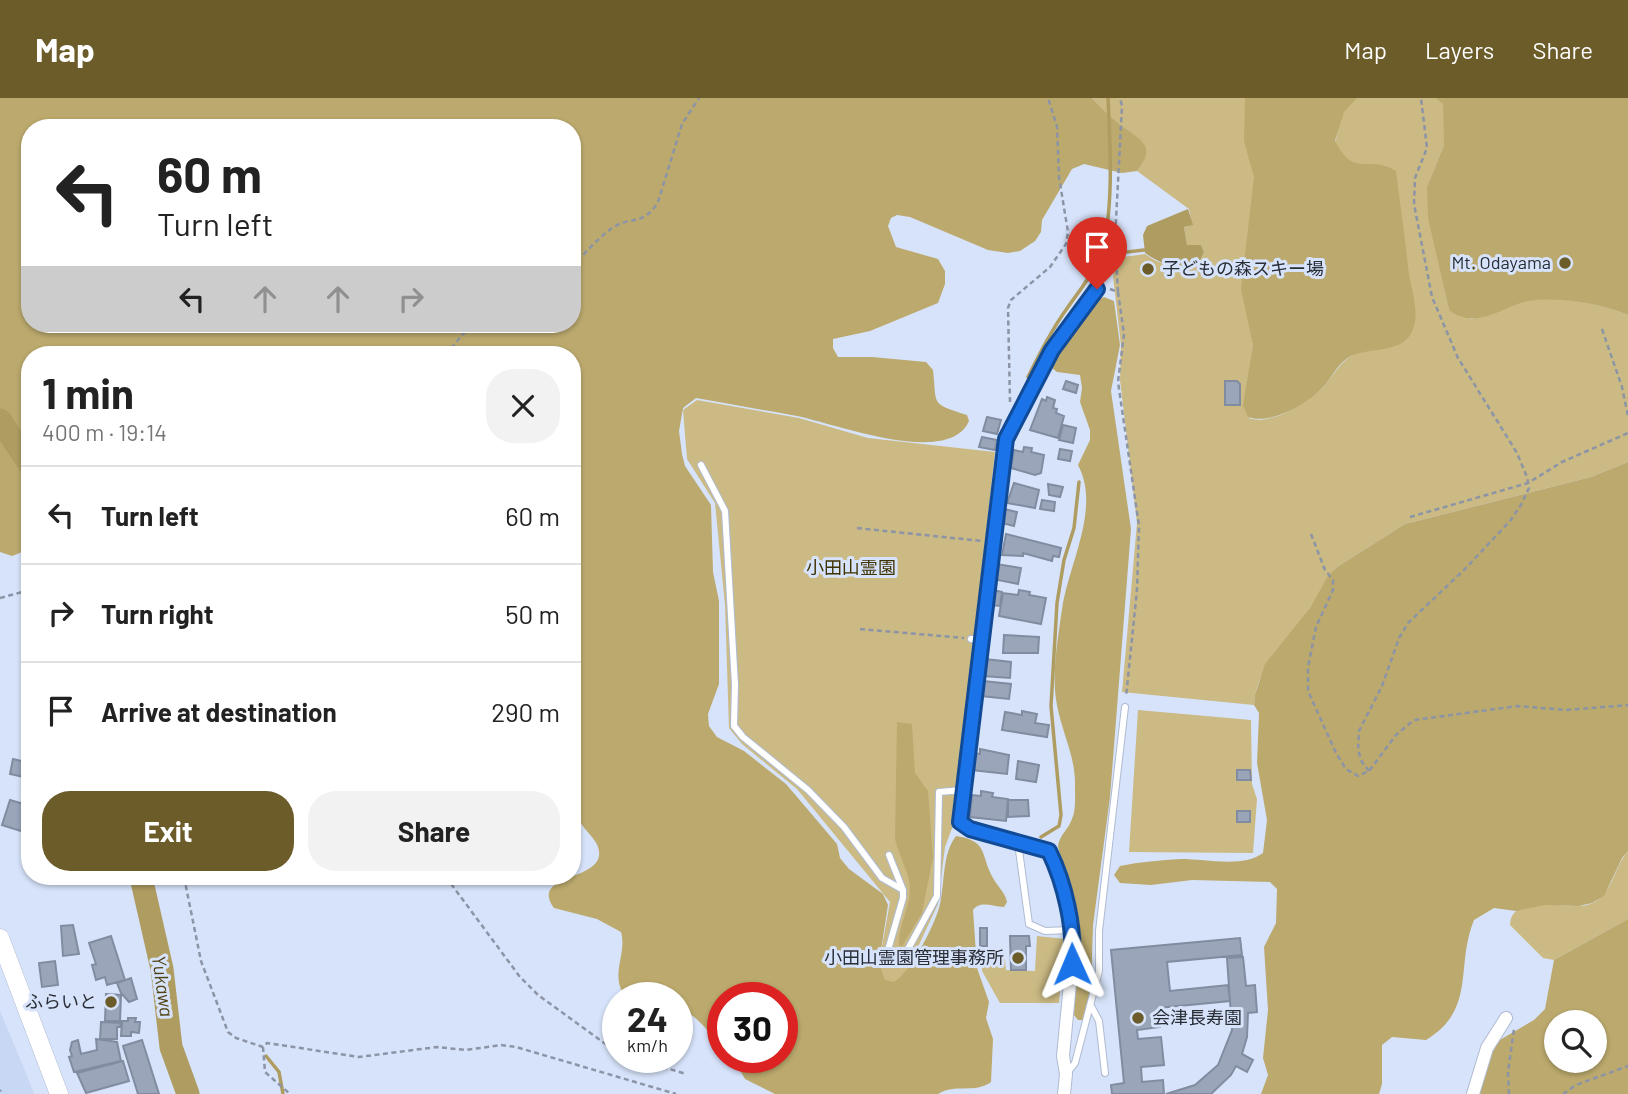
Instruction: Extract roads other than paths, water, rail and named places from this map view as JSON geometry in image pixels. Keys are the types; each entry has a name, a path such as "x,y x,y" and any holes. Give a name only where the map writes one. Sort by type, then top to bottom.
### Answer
{"main road":[{"path":"0,938 59,1094"}],"street":[{"path":"1064,1094 1066,1074 1063,1056 1074,942 1056,866 1049,851 964,826 960,822 976,640 1006,439 1052,350 1097,289"},
{"path":"1473,1094 1487,1048 1506,1018"}],"lane":[{"path":"701,465 725,511 735,685 734,726 743,737 798,781 826,808 844,827 882,878 903,890"},
{"path":"1066,1074 1075,1063 1098,971 1099,931 1125,707"},
{"path":"889,855 903,890 887,961 897,963 902,960 932,910 937,896 939,792 964,790"},
{"path":"1017,841 1029,924 1045,931 1071,930"},
{"path":"1091,1006 1099,1021 1105,1073"}],"waterway":[{"path":"1028,377 1057,324 1093,271 1104,242 1110,180 1108,98"},
{"path":"1101,255 1144,250"},
{"name":"Yukawa","path":"0,420 21,452"},
{"path":"1041,837 1059,826 1061,815 1051,706 1057,603 1064,560 1074,528 1079,482"},
{"name":"Yukawa","path":"143,885 162,969 171,1047 188,1094"},
{"path":"266,1056 279,1072 283,1094"}],"place":[{"name":"Mt. Odayama","path":"1565,263"},
{"name":"子どもの森スキー場","path":"1148,269"},
{"name":"小田山霊園管理事務所","path":"1018,958"},
{"name":"ふらいと","path":"111,1002"},
{"name":"会津長寿園","path":"1138,1018"}],"park label":[{"name":"小田山霊園","path":"851,568"}]}
